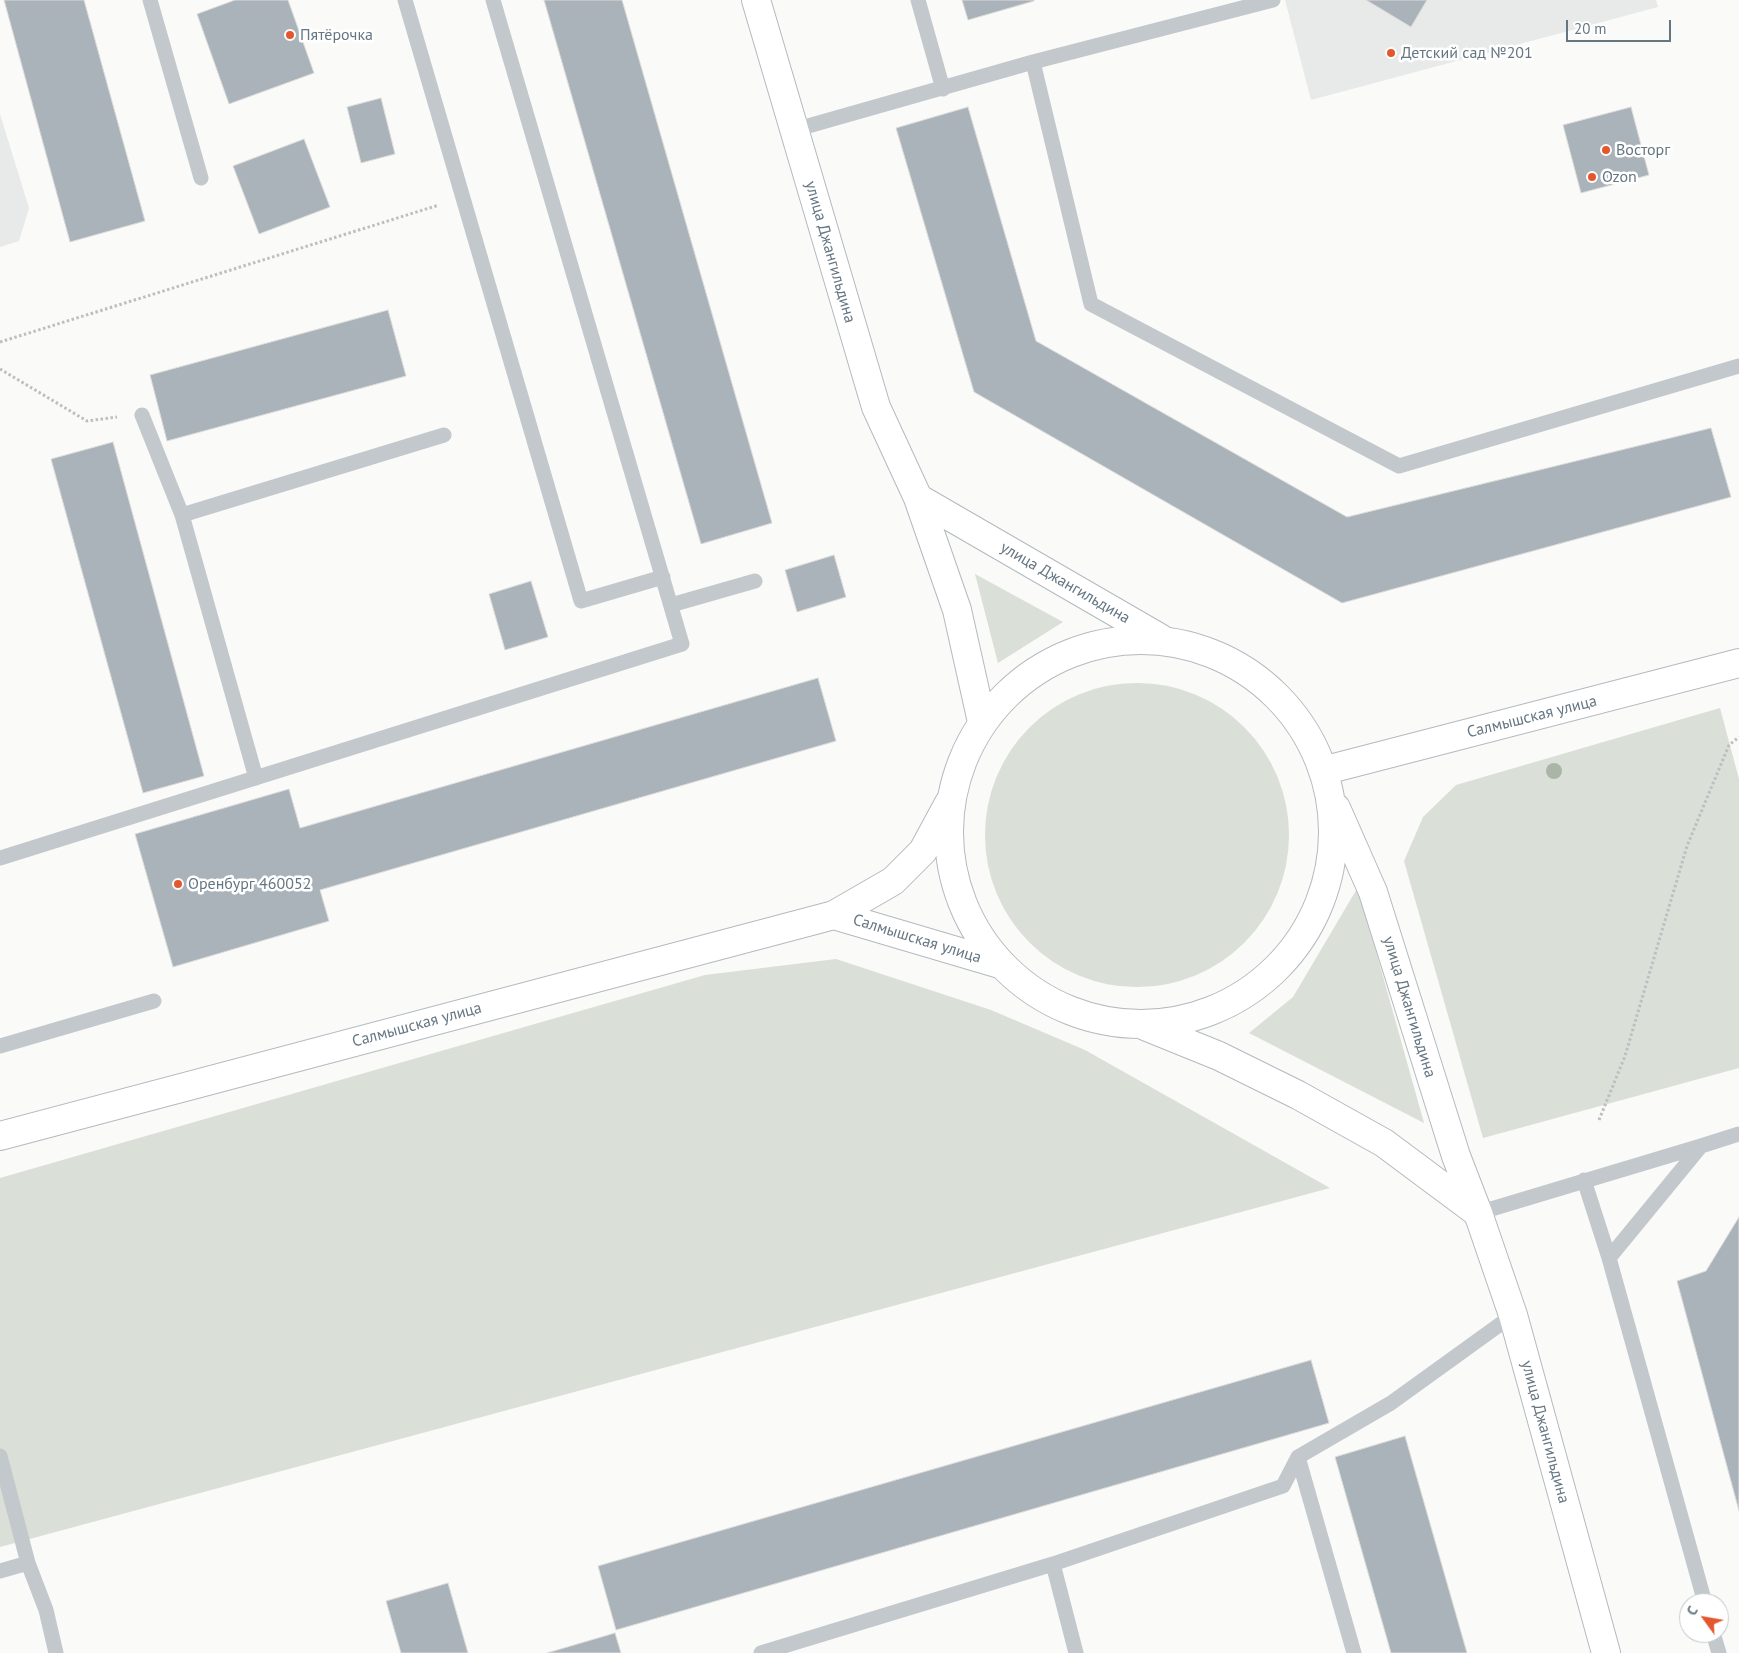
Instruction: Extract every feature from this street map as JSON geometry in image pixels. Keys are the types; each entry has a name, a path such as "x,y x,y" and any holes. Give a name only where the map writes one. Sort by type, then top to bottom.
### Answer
{"main road":[{"name":"улица Джангильдина","path":"756,0 876,408 918,498 957,610 982,722"},
{"name":"улица Джангильдина","path":"918,498 1160,638"},
{"path":"1145,1026 1224,1008 1289,958 1328,886 1334,804 1326,770 1289,705 1231,659 1160,638 1092,644 1039,668 1030,673 982,722 951,800 949,859 966,916 1000,964 1042,998 1091,1020 1145,1026 1219,1056 1298,1095 1384,1143 1478,1213"},
{"name":"Салмышская улица","path":"1326,770 1739,664"},
{"name":"Салмышская улица","path":"0,1136 834,914 893,881 923,851 951,800"},
{"name":"улица Джангильдина","path":"1334,804 1373,892 1456,1156 1513,1315 1606,1653"},
{"name":"Салмышская улица","path":"834,914 1000,964"}],"lane":[{"path":"150,0 201,178"},
{"path":"405,0 581,601 663,577"},
{"path":"0,858 682,644 493,0"},
{"path":"918,0 943,89"},
{"path":"794,130 943,89 1032,62 1272,0"},
{"path":"1032,62 1091,304 1399,466 1739,366"},
{"path":"142,415 182,515 256,778"},
{"path":"182,515 444,435"},
{"path":"671,605 755,581"},
{"path":"0,1046 154,1001"},
{"path":"1478,1213 1739,1134"},
{"path":"1609,1258 1701,1146"},
{"path":"1584,1180 1609,1258 1702,1593"},
{"path":"761,1653 1053,1564 1283,1486 1298,1458 1391,1403 1513,1315"},
{"path":"0,1456 28,1563 46,1610 56,1653"},
{"path":"1298,1458 1354,1653"},
{"path":"0,1571 28,1563"},
{"path":"1053,1564 1076,1653"}],"path":[{"path":"0,342 463,198"},
{"path":"0,369 88,421 142,415"},
{"path":"1598,1120 1625,1056 1687,846 1728,745 1739,737"}],"shaded area":[{"name":"Детский сад №201","path":"1285,0 1656,0 1658,7 1311,100"},
{"path":"0,114 29,208 19,241 0,247"},
{"path":"975,574 1063,622 998,663"},
{"path":"1137,683 1167,686 1195,695 1221,709 1244,728 1263,751 1277,777 1286,805 1289,835 1286,865 1277,893 1263,919 1244,942 1221,961 1195,975 1167,984 1137,987 1107,984 1079,975 1053,961 1030,942 1011,919 997,893 988,865 985,835 988,805 997,777 1011,751 1030,728 1053,709 1079,695 1107,686"},
{"path":"1720,708 1739,779 1739,1068 1483,1138 1404,861 1423,817 1456,785"},
{"path":"1358,887 1424,1123 1249,1033 1293,997"},
{"path":"836,959 991,1010 1085,1050 1330,1188 0,1547 0,1178 705,975"}],"building":[{"path":"4,0 84,0 145,221 70,242"},
{"path":"235,0 288,0 314,73 229,104 197,14"},
{"path":"544,0 622,0 772,523 701,544"},
{"path":"962,0 1034,0 1034,1 968,20"},
{"path":"1366,0 1427,0 1411,27"},
{"path":"381,98 395,154 361,163 347,107"},
{"path":"968,107 1036,341 1347,517 1711,428 1731,497 1342,603 974,392 896,128"},
{"name":"Восторг","path":"1631,107 1649,175 1581,193 1563,125"},
{"path":"304,139 330,207 259,234 233,166"},
{"path":"388,310 406,376 167,441 150,375"},
{"path":"113,442 204,776 143,793 51,459"},
{"path":"834,555 846,597 797,612 785,570"},
{"path":"531,581 548,637 505,650 489,594"},
{"path":"818,678 836,741 320,890 329,921 173,967 135,834 289,789 300,828"},
{"path":"1739,1217 1739,1511 1677,1281 1706,1271"},
{"path":"1311,1360 1329,1423 616,1630 598,1566"},
{"path":"1405,1436 1467,1653 1391,1653 1335,1457"},
{"path":"448,1583 468,1653 401,1653 386,1601"},
{"path":"615,1633 621,1653 547,1653"}],"place":[{"name":"Пятёрочка","path":"290,35"},
{"name":"Детский сад №201","path":"1391,53"},
{"name":"Восторг","path":"1606,150"},
{"name":"Ozon","path":"1592,177"},
{"name":"Оренбург 460052","path":"178,884"}]}
